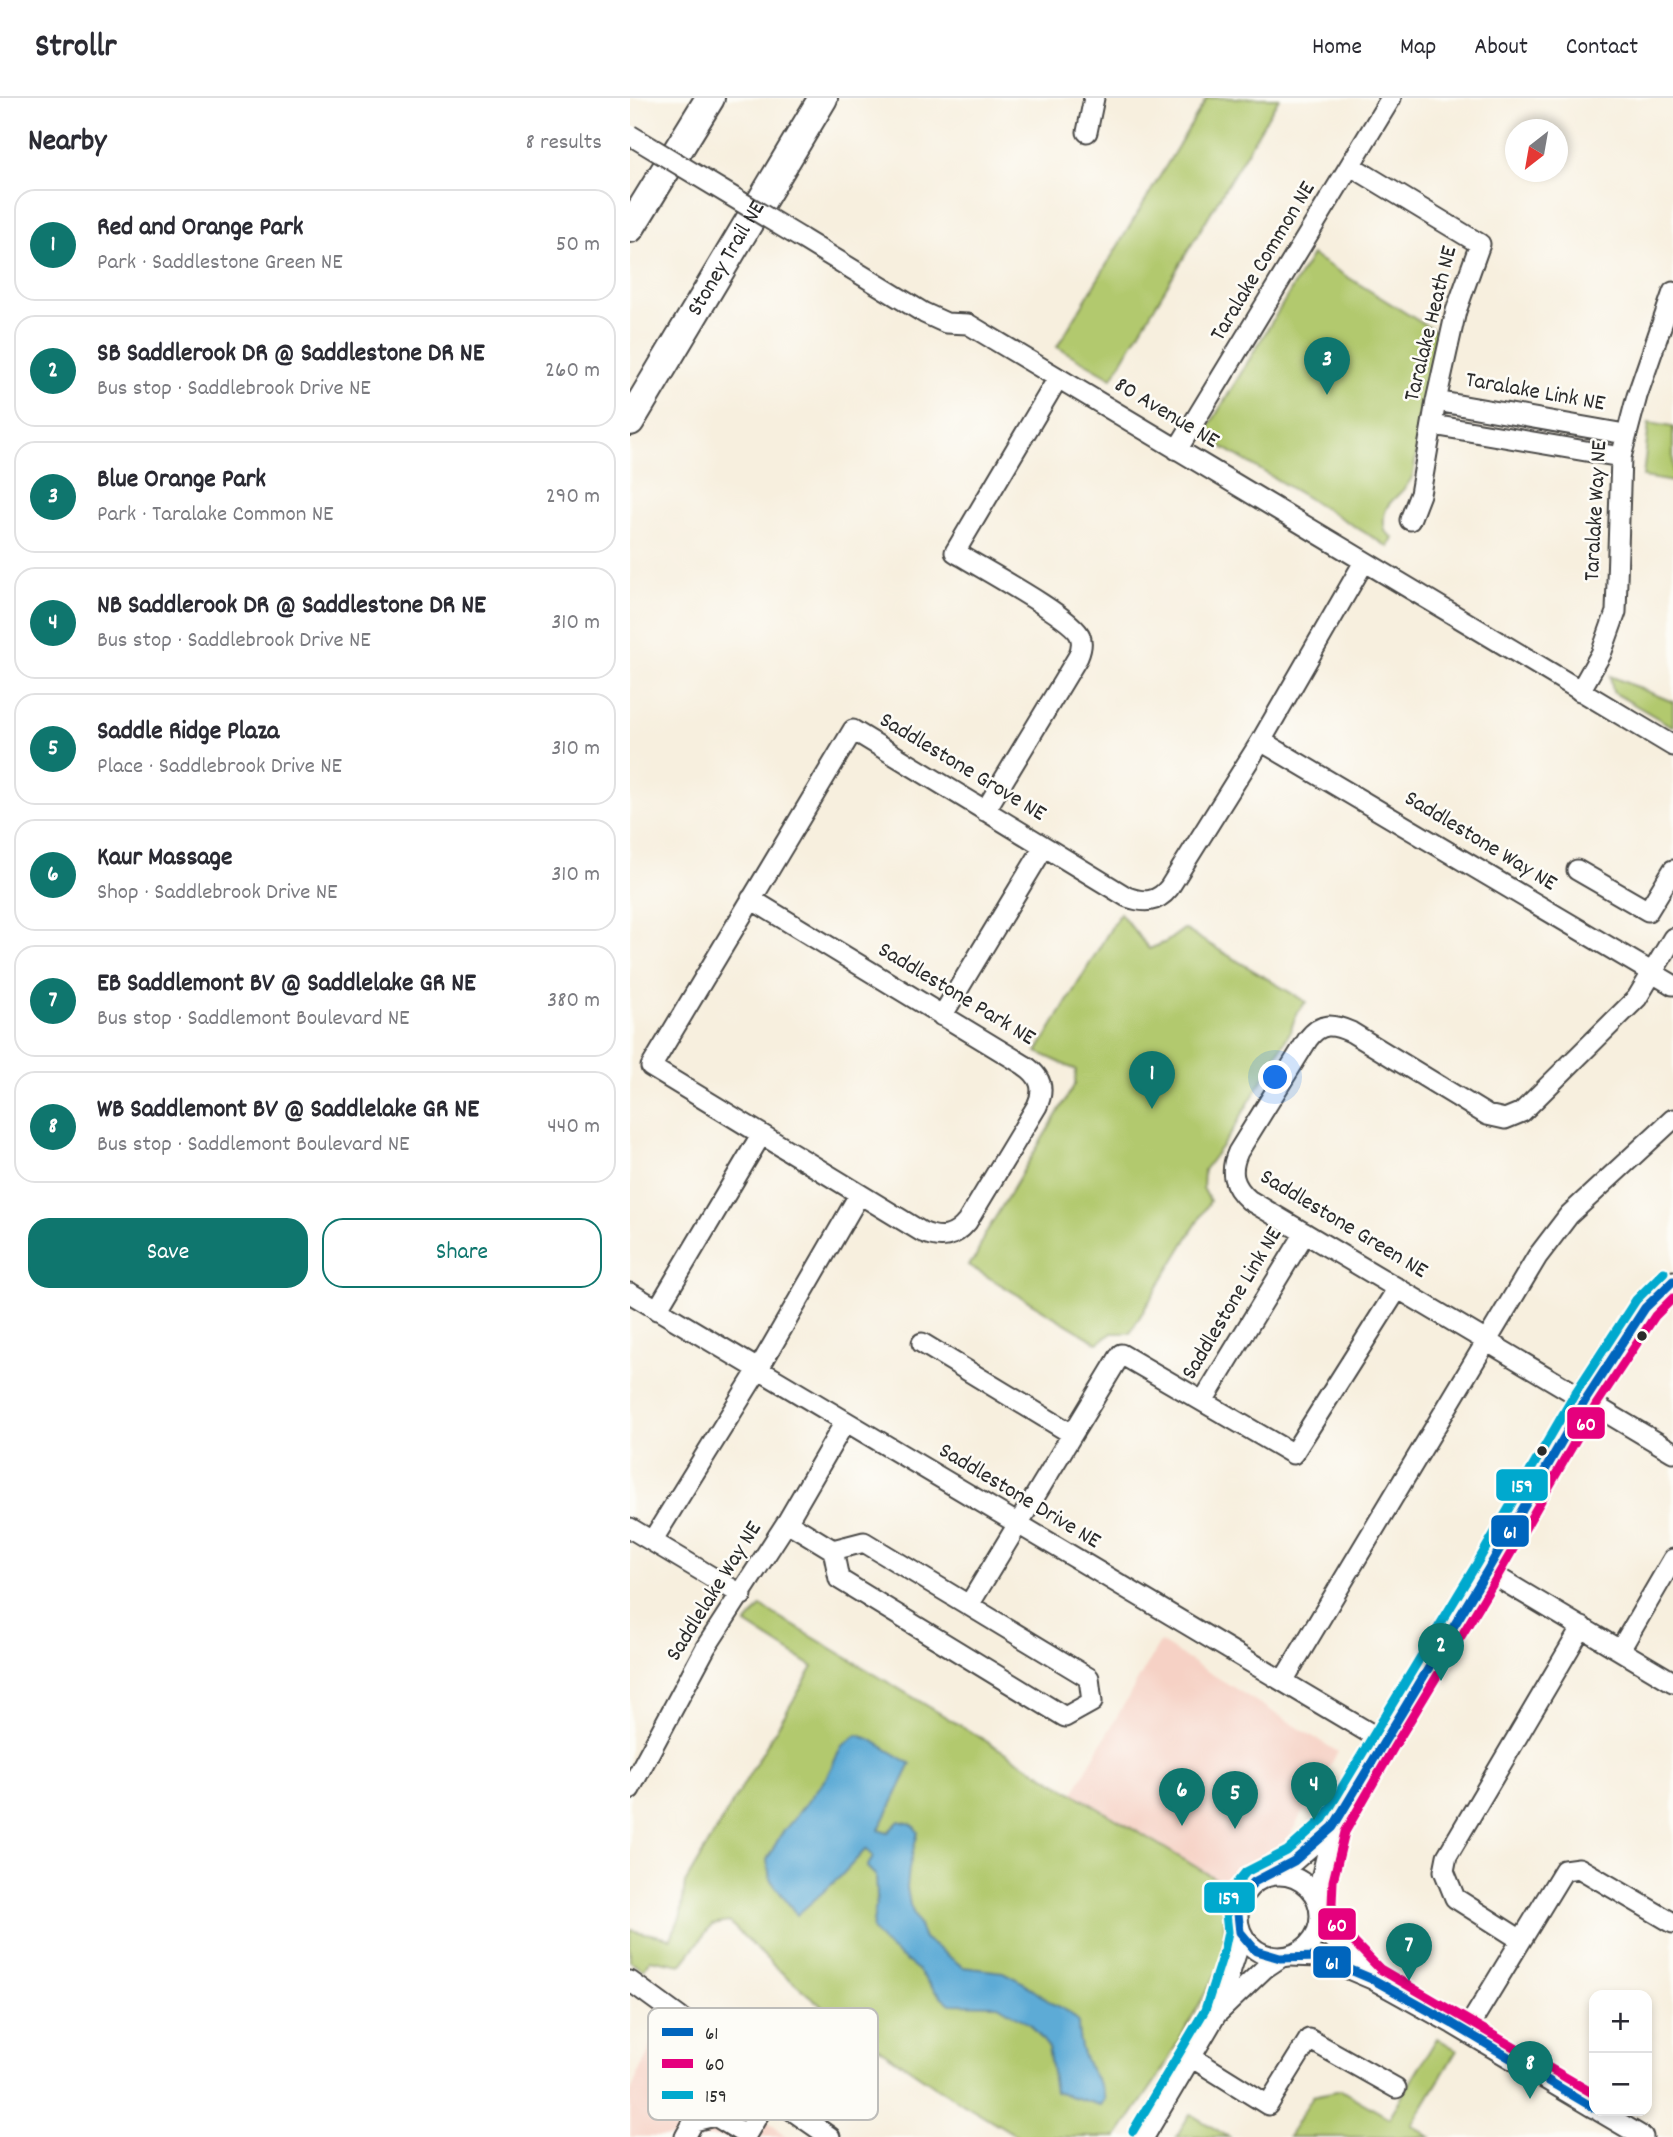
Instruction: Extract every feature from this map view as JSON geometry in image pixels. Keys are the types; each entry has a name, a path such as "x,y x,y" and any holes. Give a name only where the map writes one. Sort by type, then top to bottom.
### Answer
{"highway":[{"path":"630,228 710,98"},
{"name":"Stoney Trail NE","path":"630,421 824,98"}],"street":[{"path":"1087,132 1094,98"},
{"name":"Taralake Common NE","path":"1177,450 1391,98"},
{"name":"80 Avenue NE","path":"630,135 924,313 946,323 968,324 1673,746"},
{"name":"Taralake Heath NE","path":"1351,166 1480,244 1456,311 1436,401 1420,494 1410,520"},
{"name":"Taralake Way NE","path":"1580,691 1601,654 1616,612 1621,457 1625,434 1673,292"},
{"path":"985,811 1078,657 1081,638 1065,619 955,552 1058,378"},
{"name":"Taralake Link NE","path":"1436,401 1625,434"},
{"path":"1433,425 1621,457"},
{"name":"Saddlestone Grove NE","path":"761,1136 651,1066 853,730 1127,897 1142,902 1157,899 1169,888 1261,741 1364,562"},
{"name":"Saddlestone Way NE","path":"1261,741 1673,985"},
{"path":"942,1016 1044,847"},
{"path":"1577,870 1648,911 1673,870"},
{"name":"Saddlestone Park NE","path":"751,899 1031,1069 1041,1083 1042,1092 1037,1106 967,1222 947,1237 930,1235 761,1136"},
{"name":"Saddlestone Green NE","path":"1673,938 1637,998 1522,1112 1505,1119 1487,1115 1340,1027 1327,1024 1313,1032 1238,1152 1233,1169 1235,1185 1249,1200 1673,1452"},
{"path":"1283,1681 1536,1257 1569,1215 1673,1119"},
{"path":"657,1310 761,1136"},
{"path":"652,1541 758,1370 859,1195"},
{"name":"Saddlestone Link NE","path":"1203,1401 1305,1233"},
{"path":"1216,2015 1265,1968 1308,1947 1315,1939 1321,1880 1333,1827 1586,1399 1645,1308 1673,1281"},
{"path":"969,1605 1121,1354 1293,1454 1398,1287"},
{"name":"Saddlestone Drive NE","path":"630,1293 1384,1741"},
{"path":"922,1343 1072,1434"},
{"name":"Saddlelake Way NE","path":"630,1789 706,1647 787,1522 845,1422"},
{"path":"787,1522 833,1550 864,1542 1089,1678 1092,1702 1065,1717 839,1579 833,1550"},
{"path":"630,1528 741,1595"},
{"path":"1620,1650 1673,1559"},
{"path":"1487,1570 1673,1682"},
{"path":"1521,1940 1455,1898 1444,1871 1447,1856 1582,1627"},
{"path":"1144,2137 1216,2015 1236,1954 1240,1931 1237,1914 1242,1896 1254,1882 1294,1861 1333,1827"},
{"path":"1466,2031 1564,1870 1579,1868 1673,1923"},
{"path":"1271,1875 1287,1875 1301,1880 1313,1891 1326,1931 1372,1979"},
{"path":"1240,1931 1256,1951 1268,1956 1320,1957 1372,1979 1466,2031 1589,2105"},
{"path":"630,1981 667,2008"},
{"path":"1191,2057 1268,2105 1309,2039 1396,2088"},
{"path":"1607,2116 1643,2137"},
{"path":"685,2137 694,2121 698,2120"},
{"path":"721,2120 746,2136 755,2120"},
{"path":"806,2120 830,2137"}],"shaded area":[{"path":"1160,1642 1338,1752 1283,1847 1231,1888 1073,1793"},
{"path":"648,2053 648,2120 766,2120 787,2137 630,2137 630,2093"}],"green space":[{"path":"1207,98 1279,98 1112,378 1057,347"},
{"path":"1312,255 1438,333 1413,475 1385,512 1385,531 1393,538 1389,547 1211,440 1208,433 1210,425"},
{"path":"1649,423 1673,427 1673,482 1643,477"},
{"path":"1610,676 1673,702 1673,727 1613,692"},
{"path":"1120,913 1149,949 1166,942 1184,929 1306,1002 1297,1012 1290,1032 1230,1135 1204,1170 1203,1188 1210,1201 1130,1333 1112,1333 1098,1343 968,1265 976,1257 983,1238 1075,1084 1076,1070 1037,1052"},
{"path":"761,1606 1231,1888 1225,1916 1224,1960 1159,2076 1117,2137 1019,2137 936,2087 878,2048 878,2008 825,2008 774,1966 729,1922 712,1925 681,1965 650,1959 644,1969 630,1961 630,1930 671,1938 681,1915 685,1883 813,1667 746,1624"},
{"path":"1437,2038 1457,2050 1412,2125 1430,2137 1288,2137 1313,2096 1341,2090 1389,2118"},
{"path":"1190,2114 1229,2137 1176,2137"}],"water":[{"path":"857,1735 870,1739 911,1764 879,1830 887,1833 899,1821 912,1824 918,1832 907,1888 910,1905 924,1938 963,1967 1003,1972 1069,2012 1078,2021 1082,2052 1104,2095 1105,2099 1100,2105 1055,2092 1048,2047 1031,2025 998,2005 950,2004 918,1970 884,1944 872,1929 877,1897 876,1876 867,1867 873,1857 866,1849 840,1877 797,1915 770,1879 767,1860 780,1836 826,1778 842,1746"}],"transit line":[{"name":"159","path":"1133,2131 1205,2010 1224,1951 1228,1932 1226,1913 1231,1890 1246,1872 1287,1851 1323,1819 1476,1565 1576,1392 1636,1300 1664,1272"},
{"name":"61","path":"1589,2105 1372,1979 1320,1957 1280,1958 1256,1951 1240,1932 1238,1914 1242,1896 1254,1882 1294,1861 1333,1827 1487,1571 1586,1399 1645,1308 1673,1281"},
{"name":"60","path":"1589,2091 1380,1969 1337,1925 1332,1904 1333,1881 1345,1832 1394,1747 1497,1577 1596,1405 1655,1316 1673,1298"}],"place":[{"name":"Blue Orange Park","path":"1327,395"},
{"name":"Red and Orange Park","path":"1152,1109"},
{"name":"SB Saddlerook DR @ Saddlestone DR NE","path":"1441,1681"},
{"name":"NB Saddlerook DR @ Saddlestone DR NE","path":"1314,1820"},
{"name":"Kaur Massage","path":"1182,1826"},
{"name":"Saddle Ridge Plaza","path":"1235,1829"},
{"name":"EB Saddlemont BV @ Saddlelake GR NE","path":"1409,1981"},
{"name":"WB Saddlemont BV @ Saddlelake GR NE","path":"1530,2099"}]}
